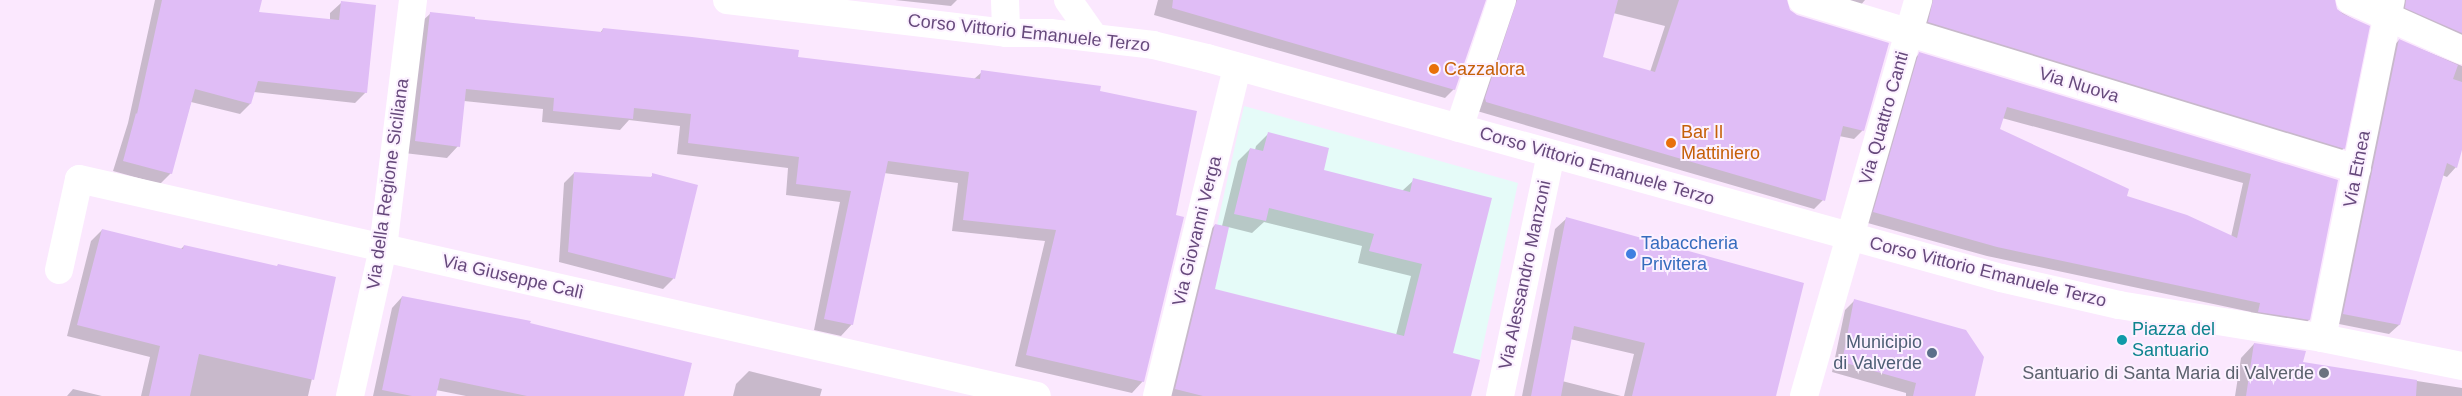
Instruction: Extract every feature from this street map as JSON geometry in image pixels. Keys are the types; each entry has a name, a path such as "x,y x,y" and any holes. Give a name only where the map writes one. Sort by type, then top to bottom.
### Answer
{"street":[{"name":"Via della Regione Siciliana","path":"350,396 383,248 413,0"},
{"name":"Corso Vittorio Emanuele Terzo","path":"727,0 1006,33 1050,33 1153,45 2001,278 2119,305 2322,338 2462,366"},
{"path":"1005,0 1006,33"},
{"path":"1068,0 1094,37"},
{"path":"1458,128 1502,0"},
{"name":"Via Nuova","path":"1802,0 1908,34 2357,169"},
{"name":"Via Quattro Canti","path":"1804,396 1918,0"},
{"path":"2350,0 2389,8 2462,50"},
{"name":"Via Etnea","path":"2322,338 2389,8"},
{"name":"Via Giovanni Verga","path":"1157,396 1237,67"},
{"name":"Via Alessandro Manzoni","path":"1500,396 1551,154"},
{"name":"Via Giuseppe Calì","path":"59,270 79,180 1037,396"}],"shaded area":[{"path":"1244,106 1518,183 1480,360 1381,335 1382,330 1203,287"}],"building":[{"path":"162,0 262,0 259,12 339,20 341,1 376,5 367,93 258,81 251,104 195,89 172,174 123,161 137,114"},
{"path":"1173,0 1486,0 1455,90 1172,8"},
{"path":"1517,0 1618,0 1603,57 1655,72 1679,0 1787,0 1790,10 1797,15 1889,43 1864,131 1843,126 1825,201 1486,102 1485,98"},
{"path":"1933,0 2335,0 2337,9 2343,14 2370,26 2345,149 1928,22"},
{"path":"2406,0 2462,0 2462,33 2405,8"},
{"path":"430,12 475,17 475,19 602,32 603,28 799,50 798,57 980,79 981,70 1101,86 1100,91 1197,111 1176,215 1184,217 1144,382 1026,355 1056,230 963,220 969,172 888,161 853,325 824,319 851,191 796,184 799,157 688,143 691,114 634,108 633,119 553,111 554,98 466,89 460,147 415,141"},
{"path":"2399,39 2458,65 2453,79 2462,82 2462,150 2457,168 2447,163 2400,325 2343,314"},
{"path":"1919,52 2338,180 2310,320 2258,312 2260,303 1997,247 1873,212","holes":["2007,107 2251,174 2237,238 2187,215 2127,196 2129,189 2000,129"]},
{"path":"1268,132 1329,148 1324,170 1410,192 1413,178 1492,198 1453,353 1480,360 1471,396 1203,396 1175,389 1215,224 1229,227 1215,289 1404,336 1422,264 1369,251 1374,234 1269,208 1266,221 1234,214 1250,148 1263,151"},
{"path":"574,172 652,177 652,173 698,185 675,279 568,252"},
{"path":"1566,217 1804,283 1776,396 1632,396 1645,343 1574,326 1561,396 1531,396"},
{"path":"102,229 183,249 184,245 336,277 314,380 199,354 190,396 149,396 160,346 77,325"},
{"path":"402,296 531,321 530,323 692,363 684,396 527,396 440,378 436,396 412,396 382,390"},
{"path":"1854,299 1966,330 1984,357 1975,396 1913,396 1916,383 1842,362"},
{"name":"Santuario di Santa Maria di Valverde","path":"2254,343 2306,351 2303,362 2417,380 2416,396 2246,396"}],"place":[{"name":"Cazzalora","path":"1434,69"},
{"name":"Bar Il Mattiniero","path":"1671,143"},
{"name":"Tabaccheria Privitera","path":"1631,254"},
{"name":"Piazza del Santuario","path":"2122,340"},
{"name":"Municipio di Valverde","path":"1932,353"},
{"name":"Santuario di Santa Maria di Valverde","path":"2324,373"}]}
